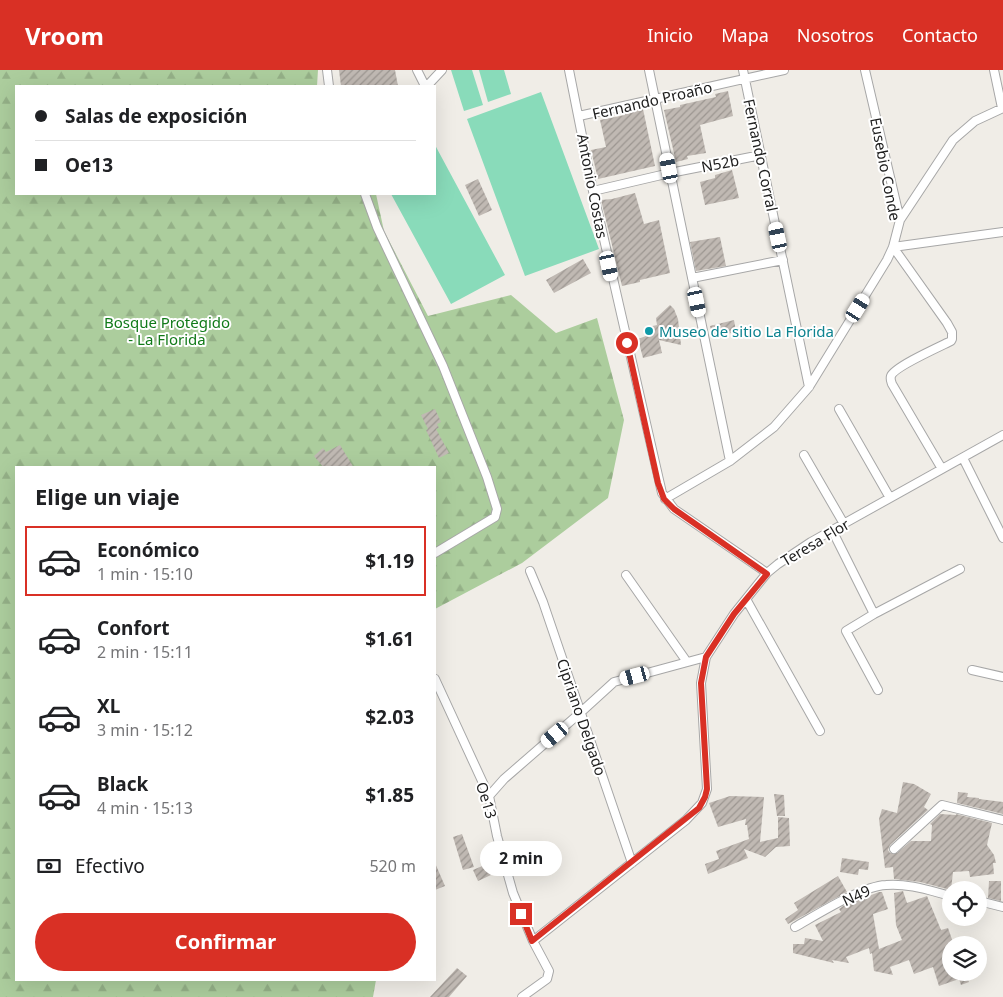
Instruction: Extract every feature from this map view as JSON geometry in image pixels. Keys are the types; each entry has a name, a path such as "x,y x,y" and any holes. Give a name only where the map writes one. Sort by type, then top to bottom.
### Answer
{"street":[{"path":"327,70 329,85"},
{"path":"417,70 425,85"},
{"path":"427,85 442,70"},
{"name":"Antonio Costas","path":"569,70 593,191 658,483 664,499"},
{"path":"649,70 730,461"},
{"name":"Fernando Corral","path":"743,70 809,387"},
{"name":"Fernando Proaño","path":"579,116 784,70"},
{"name":"Eusebio Conde","path":"664,499 730,461 774,427 809,387 888,260 900,220 865,70"},
{"path":"900,220 953,140 975,121 1003,108 994,70"},
{"name":"N52b","path":"593,191 760,155"},
{"path":"365,195 377,227 443,366 487,477 496,509 495,516 436,552"},
{"path":"942,469 892,384 891,378 892,374 900,367 951,341 952,332 947,322 893,247 1003,232"},
{"path":"692,278 783,260"},
{"path":"839,409 890,498"},
{"name":"Teresa Flor","path":"706,657 721,633 767,574 795,552 1003,435"},
{"path":"804,455 844,524"},
{"path":"963,458 1003,538"},
{"path":"664,499 674,509 767,574"},
{"path":"832,530 874,614"},
{"path":"878,690 846,631 874,614 960,569"},
{"name":"Cipriano Delgado","path":"530,571 543,602 632,863"},
{"path":"626,575 687,662"},
{"path":"746,599 820,731"},
{"path":"489,796 504,779 614,682 706,657 701,683 707,789 699,808 532,941"},
{"path":"972,670 1003,677"},
{"name":"Oe13","path":"436,681 489,796 497,836 513,893 532,941 549,971 548,977 522,997"},
{"path":"894,848 942,805 1003,820"},
{"name":"N49","path":"795,926 860,892 878,886 898,885 942,894"},
{"path":"987,903 1003,906"}],"green space":[{"name":"Bosque Protegido - La Florida","path":"0,70 318,70 317,85 15,85 15,195 376,195 384,231 428,316 511,295 556,333 597,318 624,420 608,498 522,563 436,608 436,466 15,466 15,981 376,981 373,997 0,997"},
{"path":"451,70 472,70 483,105 464,111"},
{"path":"479,70 504,70 511,94 488,102"},
{"path":"541,92 599,249 525,276 467,119"},
{"path":"436,147 505,275 451,304 392,195 436,195"}],"building":[{"path":"339,70 395,70 398,85 341,85"},
{"path":"728,91 733,116 700,125 706,153 687,156 688,159 676,162 664,110 716,97 715,94"},
{"path":"643,109 655,166 598,179 591,150 606,147 600,120"},
{"path":"732,170 739,198 705,205 700,182 715,178 715,175"},
{"path":"478,179 492,210 479,216 465,185"},
{"path":"635,193 644,224 659,220 670,273 622,286 601,200"},
{"path":"720,237 726,266 696,271 690,242"},
{"path":"583,259 591,273 554,293 546,280"},
{"path":"670,305 678,319 681,345 659,340 662,353 643,358 638,339 646,336 644,328 657,325 656,318"},
{"path":"734,320 736,332 713,337 710,326"},
{"path":"435,409 441,422 437,424 439,428 436,429 449,453 439,458 421,415"},
{"path":"340,445 353,466 322,466 314,456 323,448 326,452"},
{"path":"903,782 914,784 931,794 924,807 928,810 890,845 888,850 890,853 897,853 911,841 931,841 932,825 930,824 940,814 956,814 992,823 987,845 994,855 996,863 993,863 994,874 970,877 969,871 953,872 952,881 942,881 942,888 920,882 894,879 893,867 885,868 879,819 882,809 897,813"},
{"path":"958,792 968,793 967,797 1003,802 1003,814 957,803"},
{"path":"774,794 784,795 785,816 777,816"},
{"path":"730,796 764,797 760,842 778,838 778,817 789,818 790,846 776,847 765,857 744,849 748,858 708,874 705,864 719,859 716,851 749,839 747,825 745,825 746,819 718,827 709,803"},
{"path":"462,834 474,867 463,870 453,837"},
{"path":"842,858 869,862 868,870 859,869 858,875 840,872"},
{"path":"487,864 491,875 478,881 473,870"},
{"path":"436,865 445,886 436,890"},
{"path":"838,876 847,892 788,924 785,919 798,910 794,903"},
{"path":"989,881 1001,881 1001,901 988,898"},
{"path":"903,891 907,903 927,896 941,930 948,928 951,936 942,936 942,981 953,981 939,986 933,967 914,974 909,960 890,967 893,975 874,971 872,953 870,954 869,948 846,957 849,963 832,960 834,963 793,953 793,944 804,944 805,938 823,941 815,925 841,912 839,909 843,906 879,892 882,892 888,909 873,914 879,949 902,940 896,925 894,893"},
{"path":"457,968 467,976 449,997 430,997"},
{"path":"960,981 969,981 969,982 961,985"}],"place":[{"name":"Museo de sitio La Florida","path":"649,331"}],"route":[{"path":"521,914 532,941 699,808 707,792 701,702 701,683 706,657 734,614 767,574 674,509 664,499 658,483 627,343"}]}
